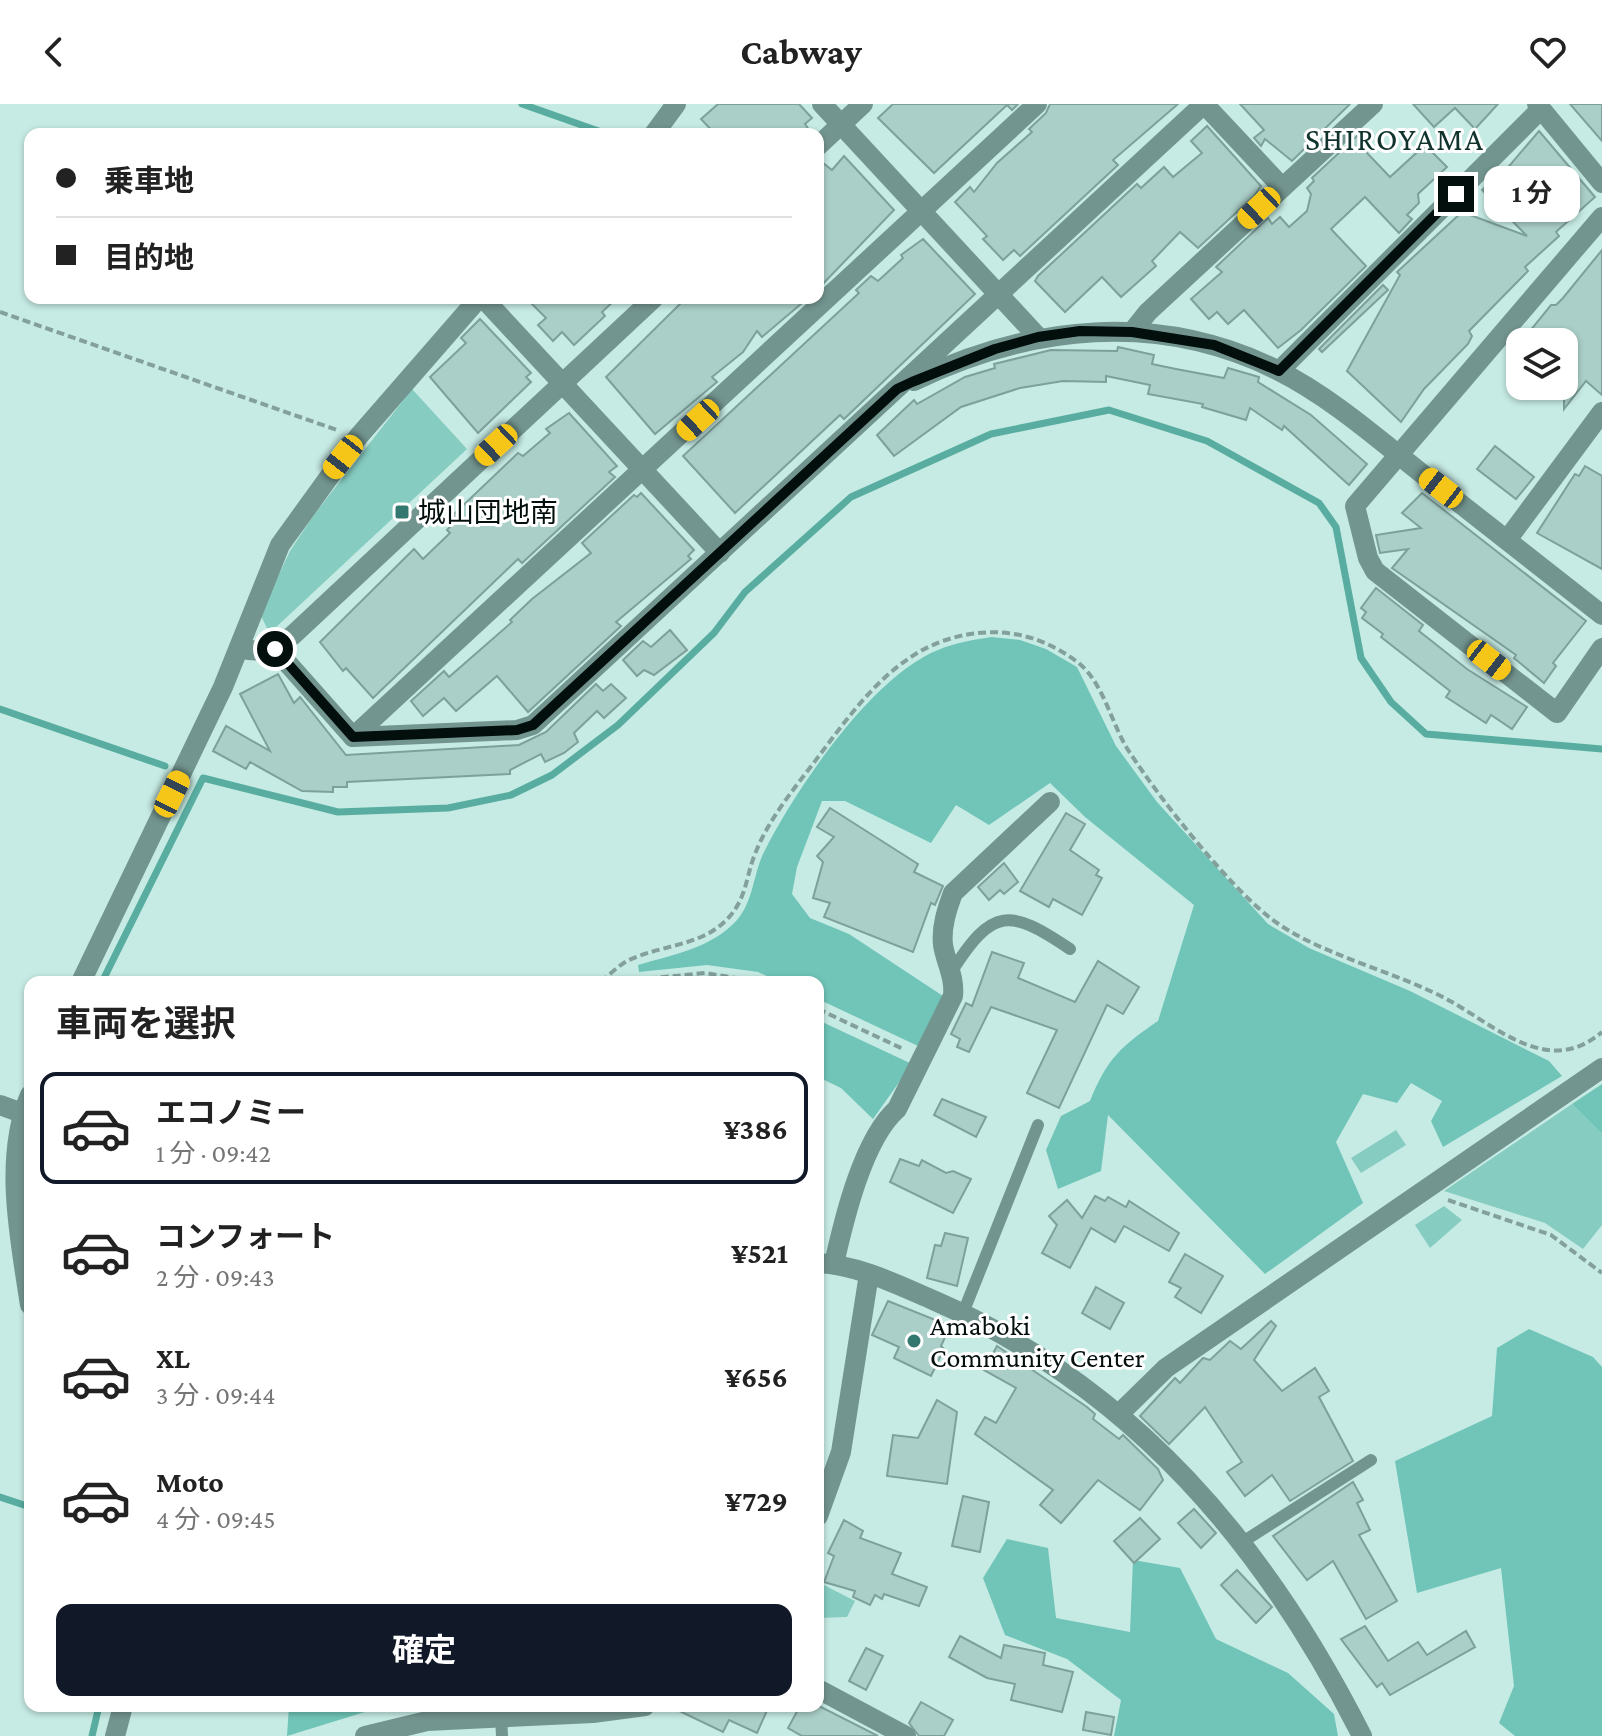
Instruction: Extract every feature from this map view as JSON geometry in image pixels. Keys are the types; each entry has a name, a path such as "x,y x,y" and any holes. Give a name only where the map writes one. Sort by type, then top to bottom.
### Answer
{"street":[{"path":"658,128 676,104"},
{"path":"822,104 1038,337"},
{"path":"824,140 863,104"},
{"path":"824,302 1037,104"},
{"path":"353,737 517,730 533,725 1204,104 1282,187"},
{"path":"1132,332 1148,312 1373,104"},
{"path":"1279,371 1539,106 1602,183"},
{"path":"1602,217 1397,453 1355,506 1368,558 1375,571 1557,713 1602,648"},
{"path":"84,976 239,648 280,545 358,437 476,304"},
{"path":"487,304 720,553"},
{"path":"239,648 275,649 648,304"},
{"path":"353,737 822,304"},
{"path":"897,389 954,364 1038,337 1080,331 1132,332 1214,345 1279,371 1336,407 1602,615"},
{"path":"1507,540 1602,412"},
{"path":"275,649 353,737"},
{"path":"1050,802 953,893 945,913 943,944 952,971 953,996 897,1109 882,1122 826,1263 869,1274 963,1313 1038,1356 1119,1414 1204,1494 1241,1543 1304,1637 1362,1736"},
{"path":"1119,1414 1166,1368 1602,1068"},
{"path":"0,1105 24,1104"},
{"path":"24,1118 16,1175 24,1249"},
{"path":"824,1499 841,1452 869,1274"},
{"path":"824,1692 906,1736"},
{"path":"115,1736 121,1712"},
{"path":"379,1734 427,1721 502,1726 600,1712"}],"lane":[{"path":"952,971 983,928 1004,918 1034,925 1070,949"},
{"path":"963,1313 1038,1125"},
{"path":"1241,1543 1371,1460"}],"path":[{"path":"0,312 358,437"},
{"path":"608,976 627,961 679,946 712,931 729,918 742,898 754,855 787,795 863,699 897,668 918,652 948,639 975,633 1009,631 1061,650 1080,663 1093,680 1129,752 1145,774 1235,883 1270,918 1300,935 1442,997 1537,1049 1558,1052 1578,1046 1602,1032"},
{"path":"674,976 705,973 723,976"},
{"path":"824,1012 922,1059"},
{"path":"1427,1190 1551,1235 1602,1273"}],"green space":[{"path":"412,389 467,449 273,630 267,628 260,614 290,551 313,516"},
{"path":"991,637 1020,640 1046,649 1077,667 1116,746 1157,802 1268,924 1309,948 1410,991 1549,1061 1562,1076 1443,1147 1431,1121 1442,1101 1411,1083 1397,1103 1363,1094 1336,1142 1363,1203 1265,1274 1108,1115 1101,1171 1058,1189 1046,1150 1061,1116 1090,1101 1116,1055 1158,1021 1194,905 1085,817 1050,783 989,825 956,805 931,843 845,801 822,801 797,867 792,894 810,918 849,934 943,996 918,1046 824,1002 824,976 767,976 707,965 639,972 638,965 704,944 737,920 747,904 764,852 795,798 838,738 887,684 913,664 938,650"},
{"path":"824,1023 912,1064 873,1119 841,1088 824,1080"},
{"path":"1602,1084 1602,1134 1572,1104"},
{"path":"1572,1104 1602,1134 1602,1225 1583,1249 1545,1223 1444,1191"},
{"path":"1396,1130 1406,1145 1361,1173 1351,1158"},
{"path":"1444,1206 1462,1220 1430,1248 1415,1225"},
{"path":"1529,1329 1593,1357 1602,1367 1602,1736 1515,1736 1499,1723 1514,1686 1501,1568 1417,1593 1395,1461 1492,1416 1497,1348"},
{"path":"1007,1539 1048,1548 1056,1618 1130,1632 1133,1560 1180,1568 1216,1639 1288,1673 1334,1714 1338,1736 1114,1736 1121,1700 1067,1659 1005,1635 983,1578"},
{"path":"824,1585 855,1601 847,1617 824,1618"},
{"path":"289,1712 365,1712 287,1736"}],"building":[{"path":"718,104 799,104 812,118 805,124 808,128 709,128 701,119"},
{"path":"893,104 1018,104 1012,110 1007,105 934,173 878,118"},
{"path":"1050,104 1178,104 1113,160 1118,165 1020,256 1014,250 1003,260 983,239 987,236 955,202 970,187 974,192 997,163 1032,132 1029,129 1046,113"},
{"path":"1240,104 1350,104 1292,161 1265,139 1261,146 1254,138 1264,130"},
{"path":"1413,104 1498,104 1475,129 1455,108 1434,127"},
{"path":"1570,104 1602,104 1602,141"},
{"path":"1207,126 1261,186 1254,196 1198,248 1180,232 1152,261 1156,266 1121,297 1102,277 1065,312 1035,281 1038,276 1137,184 1141,188 1164,167 1173,177 1202,153 1191,141"},
{"path":"1539,131 1595,197 1556,232 1559,236 1525,267 1528,271 1469,331 1472,336 1468,344 1424,389 1401,422 1347,371 1400,275 1397,272 1462,212 1527,236 1482,190 1495,177 1499,178"},
{"path":"1357,136 1368,149 1367,153 1390,177 1425,145 1447,167 1418,194 1419,203 1407,215 1412,219 1399,233 1365,197 1331,229 1366,266 1301,330 1278,348 1244,310 1228,324 1217,312 1209,319 1191,299 1222,272 1216,267 1268,218 1272,224 1280,217 1289,227 1307,211 1311,194 1307,188 1314,181 1312,178"},
{"path":"844,156 894,210 824,283 824,164 832,170"},
{"path":"923,239 975,294 844,419 840,415 735,513 683,456 859,293 856,290 871,276 878,281 903,258 901,255"},
{"path":"1602,250 1602,395 1586,381 1578,391 1578,328 1532,328 1551,305 1556,305"},
{"path":"1383,285 1388,290 1322,352 1319,349"},
{"path":"532,304 611,304 602,312 605,316 574,345 562,332 553,341 538,325 546,318"},
{"path":"680,304 801,304 762,337 757,331 743,352 712,377 717,382 655,434 606,377"},
{"path":"480,319 531,373 526,377 531,382 478,433 430,377 466,343 461,338"},
{"path":"1118,347 1154,355 1152,364 1224,378 1228,368 1259,377 1258,382 1311,415 1367,464 1349,485 1284,426 1282,430 1250,408 1246,420 1202,407 1203,404 1148,394 1150,385 1106,376 1106,382 1063,381 1020,388 961,407 894,456 877,435 914,400 917,404 965,377 995,368 994,364 1051,350 1117,351"},
{"path":"569,413 617,466 609,472 615,477 522,563 518,559 373,698 346,668 343,671 320,642 414,549 423,559 450,533 447,530 457,519 453,515 518,453 523,456 550,433 546,429"},
{"path":"1495,446 1534,477 1516,499 1477,469"},
{"path":"1585,466 1602,476 1602,569 1537,533 1575,474 1579,476"},
{"path":"641,493 694,550 688,556 691,559 616,622 621,626 528,712 497,676 456,711 444,698 423,716 411,701 444,671 449,677 512,622 510,620 532,599 591,553 582,543 634,495 637,497"},
{"path":"1422,493 1586,621 1553,663 1556,666 1544,683 1514,658 1516,655 1392,568 1408,549 1380,553 1376,535 1421,528 1402,513"},
{"path":"1376,588 1423,625 1419,631 1467,669 1527,707 1512,729 1491,715 1486,723 1446,697 1450,691 1381,637 1383,634 1362,618 1366,612 1361,608"},
{"path":"670,630 687,650 654,675 644,670 637,676 623,660 643,641 651,647"},
{"path":"278,674 294,703 300,697 346,755 519,745 546,732 596,684 603,691 611,684 626,698 604,718 597,711 574,733 578,742 564,753 545,762 541,754 510,770 510,774 347,782 347,787 333,787 333,792 302,791 250,762 246,769 213,751 226,726 270,751 240,694"},
{"path":"830,808 918,864 914,872 943,886 935,905 931,903 913,952 824,917 830,903 813,898 823,862 817,856 834,837 817,827"},
{"path":"1066,813 1085,824 1070,850 1099,870 1096,875 1102,878 1082,915 1053,899 1049,907 1020,891"},
{"path":"1004,863 1018,882 1004,894 1000,890 989,900 978,887"},
{"path":"992,952 1024,963 1018,978 1075,1002 1098,961 1139,987 1123,1014 1107,1005 1059,1108 1027,1093 1057,1030 991,1007 969,1052 957,1047 960,1039 951,1034 966,1003 972,1006"},
{"path":"942,1099 986,1117 976,1137 934,1115"},
{"path":"900,1159 919,1166 922,1160 946,1173 953,1171 971,1179 953,1213 890,1182"},
{"path":"1095,1196 1105,1201 1108,1197 1126,1207 1129,1201 1179,1233 1169,1251 1124,1226 1115,1242 1091,1228 1070,1268 1042,1253 1057,1225 1049,1216 1067,1200 1082,1218"},
{"path":"945,1233 968,1238 957,1286 927,1278 935,1245 941,1246"},
{"path":"1185,1254 1223,1276 1201,1313 1175,1297 1181,1288 1169,1282"},
{"path":"1096,1287 1124,1303 1110,1329 1082,1313"},
{"name":"Amaboki Community Center","path":"888,1301 943,1323 939,1332 946,1335 941,1346 944,1349 931,1376 894,1358 899,1347 872,1335"},
{"path":"1271,1321 1276,1326 1254,1360 1282,1391 1315,1368 1329,1391 1319,1397 1353,1461 1290,1501 1272,1475 1245,1496 1227,1472 1242,1462 1205,1407 1169,1444 1140,1416 1175,1378 1180,1383 1203,1358 1210,1360 1230,1341 1241,1349"},
{"path":"997,1346 1087,1407 1095,1414 1093,1419 1119,1439 1123,1435 1158,1469 1163,1480 1140,1510 1098,1480 1061,1523 1040,1505 1053,1490 975,1434 985,1417 996,1423 1016,1388 984,1370"},
{"path":"937,1400 957,1412 947,1484 887,1476 893,1435 918,1438"},
{"path":"1353,1482 1363,1500 1357,1503 1370,1530 1359,1535 1397,1601 1366,1619 1333,1561 1307,1580 1273,1536"},
{"path":"963,1496 989,1502 980,1552 952,1546"},
{"path":"1194,1509 1216,1533 1201,1548 1178,1523"},
{"path":"1140,1518 1160,1539 1134,1563 1114,1541"},
{"path":"844,1520 863,1531 860,1538 901,1553 892,1574 927,1587 919,1606 884,1594 882,1599 875,1595 870,1605 853,1597 855,1591 824,1582 834,1556 828,1553"},
{"path":"1237,1570 1272,1607 1256,1623 1221,1585"},
{"path":"1365,1626 1388,1661 1418,1642 1427,1655 1466,1631 1475,1647 1390,1695 1382,1683 1377,1687 1341,1639"},
{"path":"960,1636 1001,1658 1004,1645 1045,1653 1043,1665 1073,1672 1062,1712 1011,1700 1015,1684 987,1678 949,1657"},
{"path":"866,1648 883,1656 866,1690 849,1681"},
{"path":"921,1702 953,1720 944,1736 919,1736 909,1723"},
{"path":"824,1709 878,1736 802,1736 788,1728 797,1712 824,1712"},
{"path":"681,1712 766,1712 757,1733 729,1720 723,1732"},
{"path":"1086,1712 1114,1717 1111,1735 1083,1730"}],"waterway":[{"path":"522,104 590,128"},
{"path":"105,976 203,778 338,812 448,808 511,795 552,775 618,725 714,633 745,592 851,497 991,434 1109,410 1207,441 1319,503 1336,527 1361,658 1391,702 1426,734 1602,749"},
{"path":"0,709 165,766"},
{"path":"0,1497 24,1505"},
{"path":"92,1736 98,1712"}],"place":[{"name":"城山団地南","path":"402,512"},
{"name":"Amaboki Community Center","path":"914,1341"}],"district":[{"name":"SHIROYAMA","path":"1395,139"}],"route":[{"path":"275,649 353,737 365,739 517,730 533,725 550,713 897,389 995,349 1038,337 1080,331 1132,332 1214,345 1279,371 1456,194"}]}
